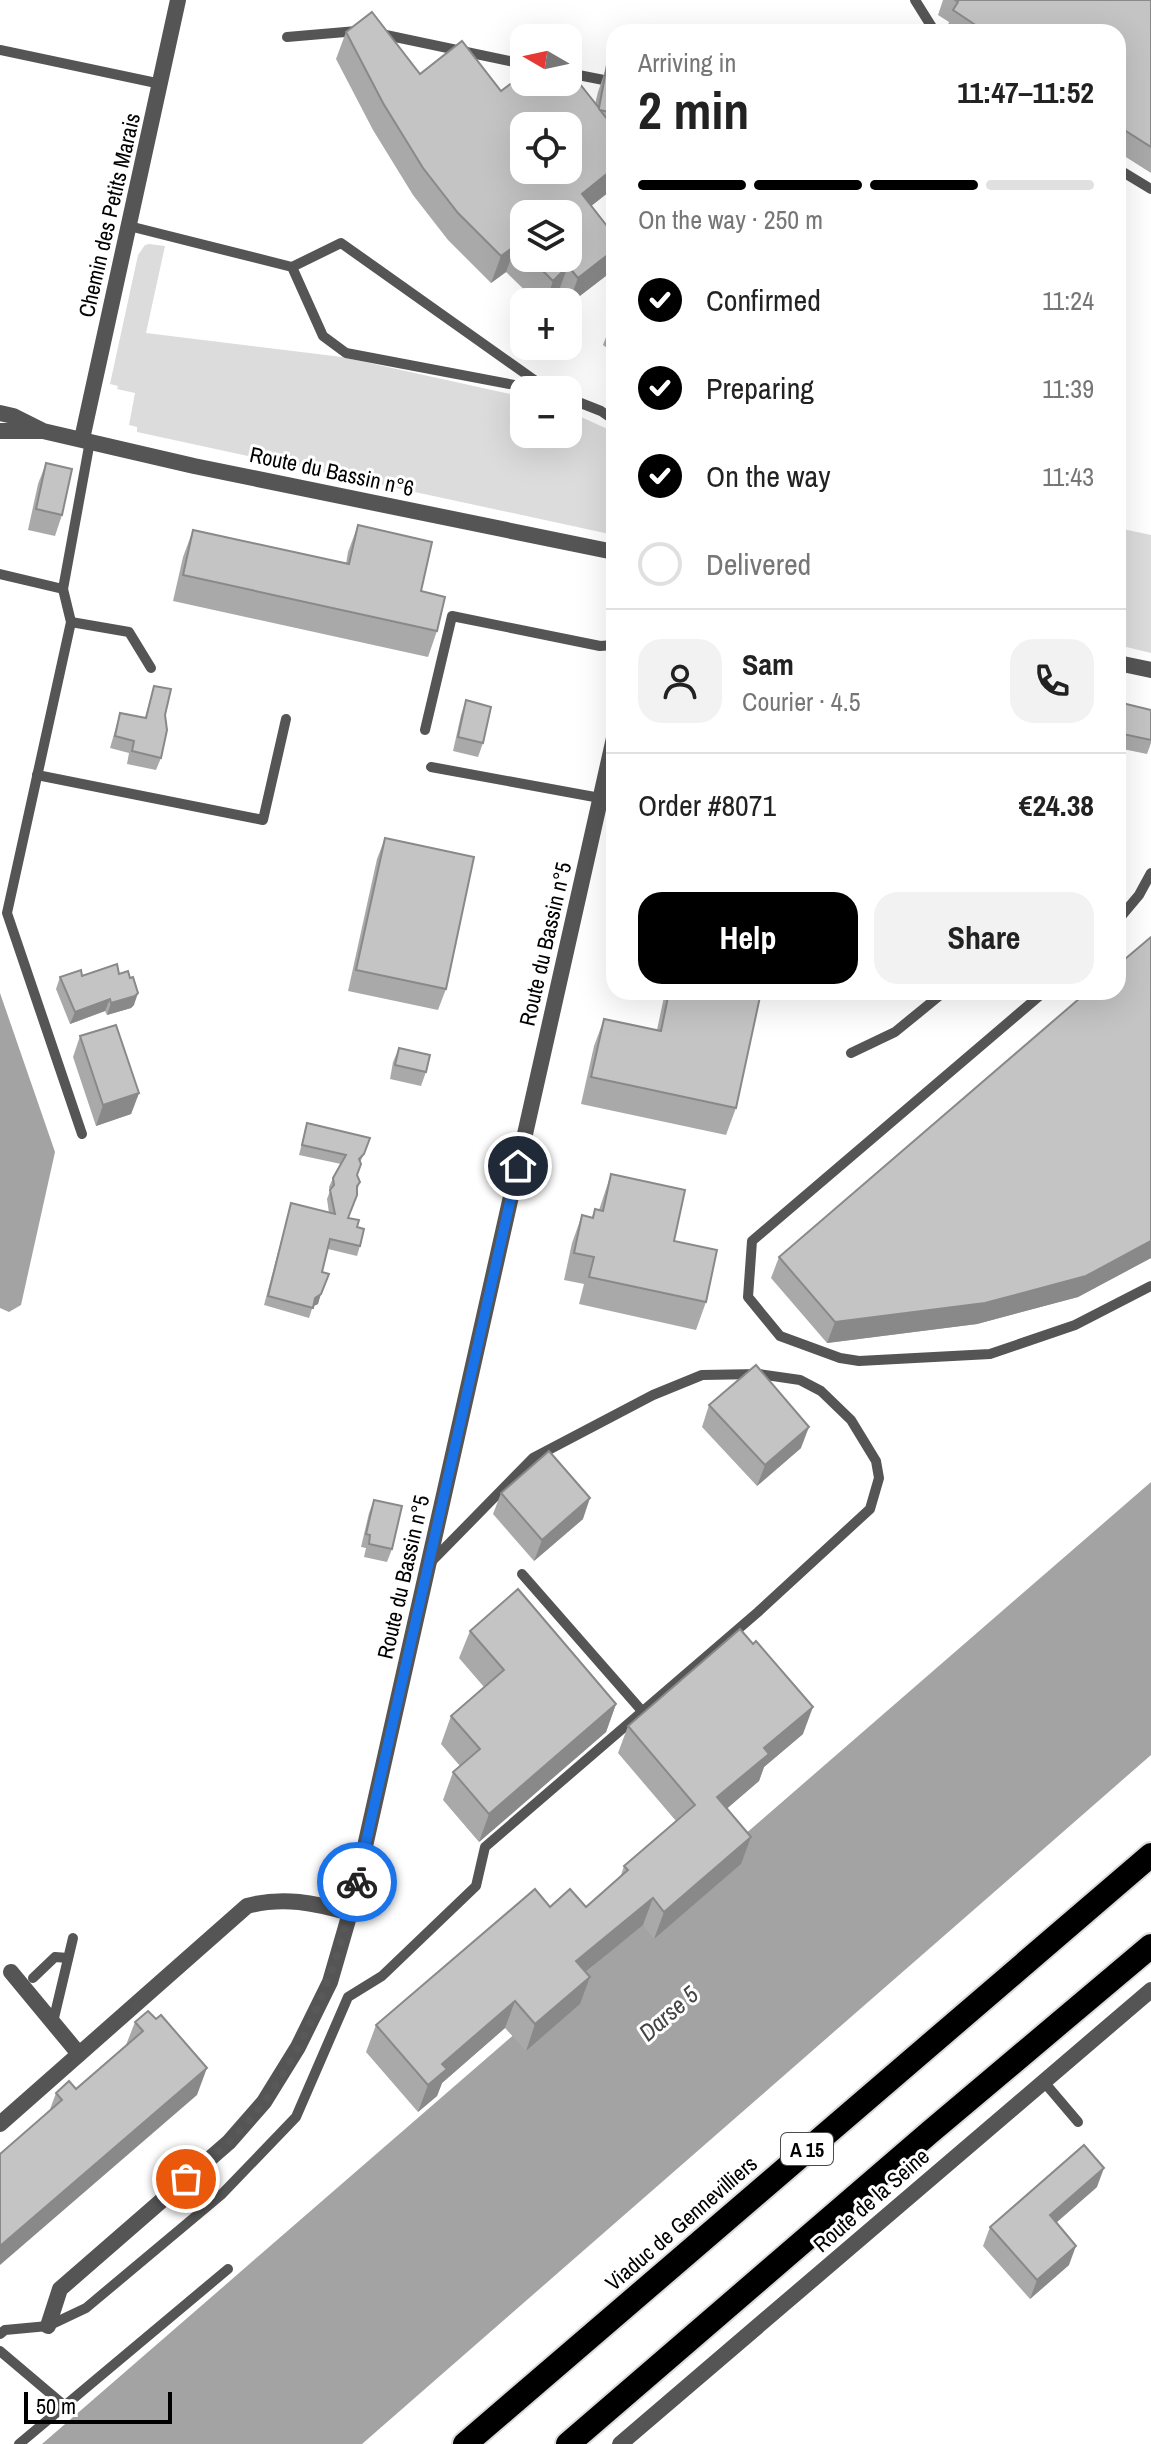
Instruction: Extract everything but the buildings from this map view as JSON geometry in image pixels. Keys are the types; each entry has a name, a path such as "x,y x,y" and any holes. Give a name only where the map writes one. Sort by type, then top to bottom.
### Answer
{"highway":[{"name":"Viaduc de Gennevilliers","path":"465,2444 1151,1855"},
{"path":"568,2444 1151,1946"}],"street":[{"name":"Chemin des Petits Marais","path":"86,440 178,0"},
{"name":"Route du Bassin n°6","path":"0,413 43,431"},
{"name":"Route du Bassin n°6","path":"0,431 43,431 194,466 606,550"},
{"path":"1126,665 1151,670"},
{"name":"Route du Bassin n°5","path":"48,2326 60,2289 229,2142 264,2102 298,2047 330,1982 350,1913 606,772"},
{"path":"0,2124 247,1906 270,1900 297,1901 350,1913"},
{"path":"11,1972 79,2054"},
{"name":"Route de la Seine","path":"620,2444 1151,1990"}],"lane":[{"path":"915,0 930,24"},
{"path":"287,37 361,30 510,61"},
{"path":"0,50 161,84"},
{"path":"582,76 606,80"},
{"path":"1126,174 1151,189"},
{"path":"129,226 292,267 341,243 528,376"},
{"path":"292,267 323,336 346,353 510,384"},
{"path":"582,404 606,414"},
{"path":"82,1134 7,913 71,622 63,589 86,440"},
{"path":"0,574 63,589"},
{"path":"425,730 452,616 606,646"},
{"path":"71,622 129,632 151,668"},
{"path":"37,775 263,820 286,719"},
{"path":"431,767 600,798"},
{"path":"1126,910 1151,873"},
{"path":"851,1053 895,1032 934,1000"},
{"path":"1035,1000 752,1241 748,1297 780,1336 840,1358 859,1361 990,1354 1075,1325 1151,1286"},
{"path":"0,2334 5,2330 48,2326 86,2308 221,2195 296,2117 348,1997 382,1976 476,1886 485,1847 758,1612 870,1509 879,1478 876,1461 851,1420 821,1391 800,1380 759,1374 702,1375 653,1395 533,1458 428,1565"},
{"path":"522,1574 642,1711"},
{"path":"53,2022 73,1938"},
{"path":"33,1978 55,1957 68,1958"},
{"path":"1044,2082 1078,2122"},
{"path":"19,2444 228,2269"},
{"path":"0,2351 65,2406"}],"shaded area":[{"path":"145,245 165,246 146,333 342,357 510,394 510,448 582,448 582,417 606,428 606,533 137,432 137,427 129,425 135,393 110,384 138,255"},
{"path":"1126,530 1151,535 1151,653 1126,647"}],"water":[{"path":"0,993 55,1152 21,1305 9,1312 0,1308"},
{"name":"Darse 5","path":"1151,1482 1151,1755 362,2444 42,2444"}],"way so far":[{"path":"186,2179 229,2142 264,2102 298,2047 330,1982 357,1882"}],"route":[{"path":"357,1882 518,1166"}]}
